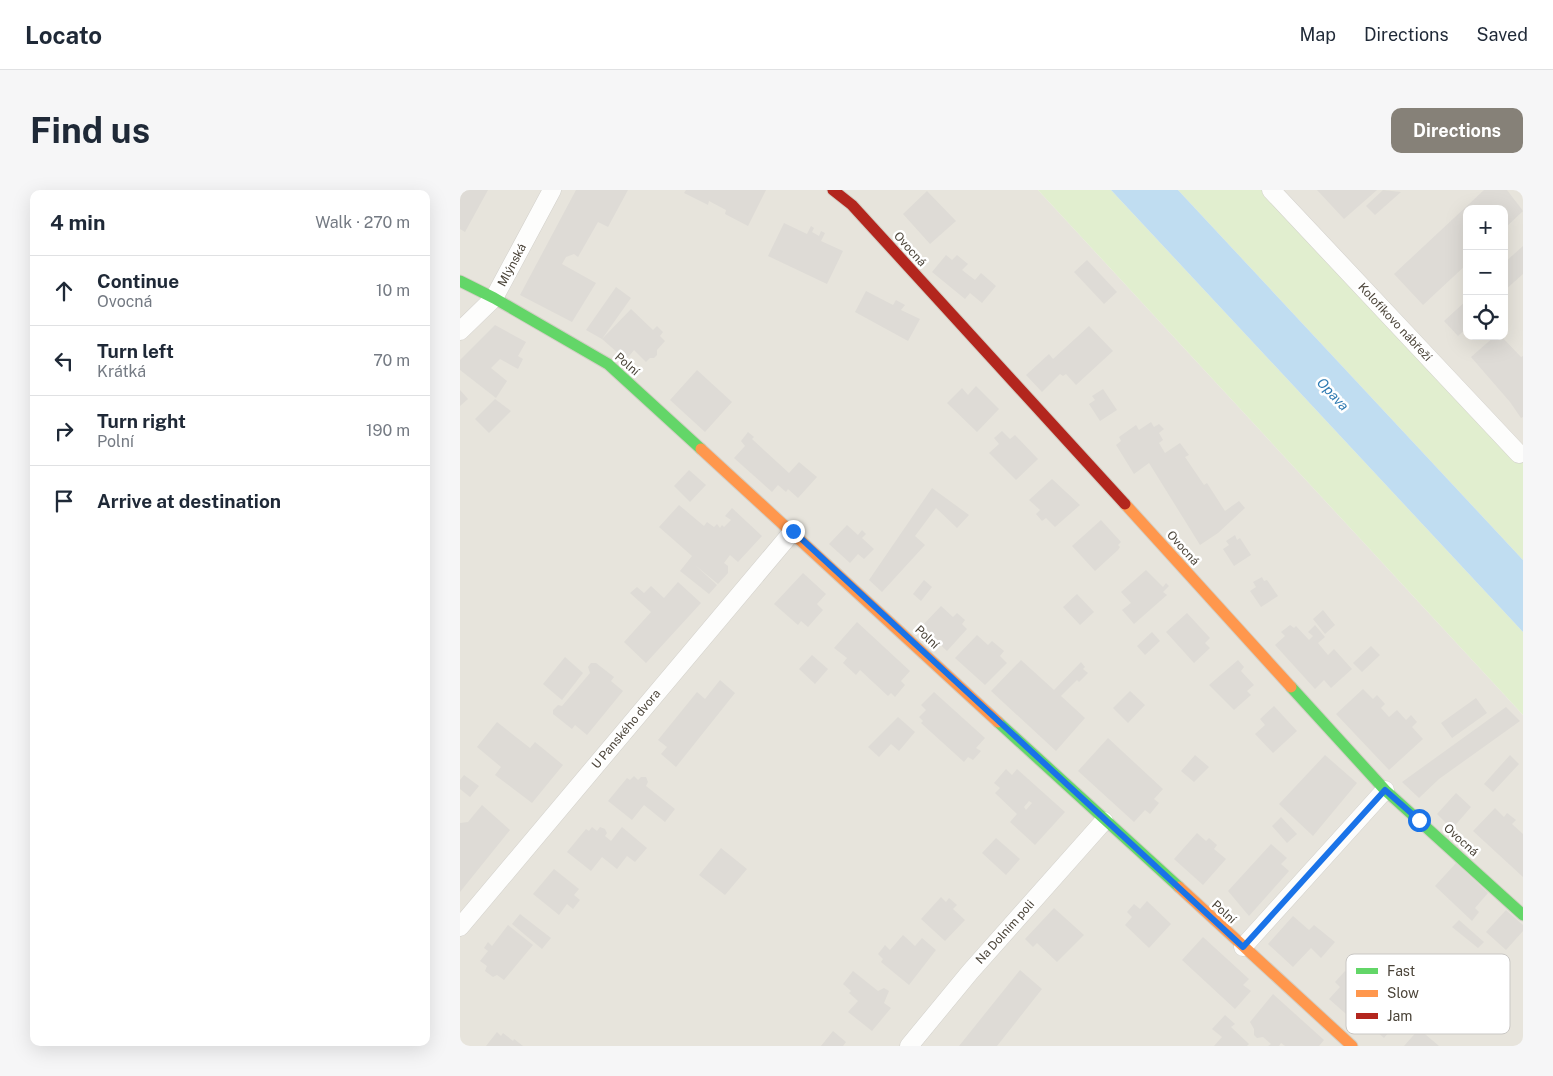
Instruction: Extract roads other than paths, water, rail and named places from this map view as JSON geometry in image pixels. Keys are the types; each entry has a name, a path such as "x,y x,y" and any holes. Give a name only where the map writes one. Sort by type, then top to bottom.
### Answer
{"street":[{"name":"Mlýnská","path":"460,330 494,298 552,190"},
{"name":"Ovocná","path":"833,190 852,206 1385,790 1523,915"},
{"name":"Kolofíkovo nábřeží","path":"1271,190 1519,454"},
{"name":"Polní","path":"460,281 494,298 608,364 793,531 1104,821 1352,1046"},
{"name":"U Panského dvora","path":"460,927 793,531"},
{"path":"1243,947 1385,790"},
{"name":"Na Dolním poli","path":"909,1046 970,972 1104,821"}],"water":[{"name":"Opava","path":"1111,190 1178,190 1523,560 1523,632"}]}
